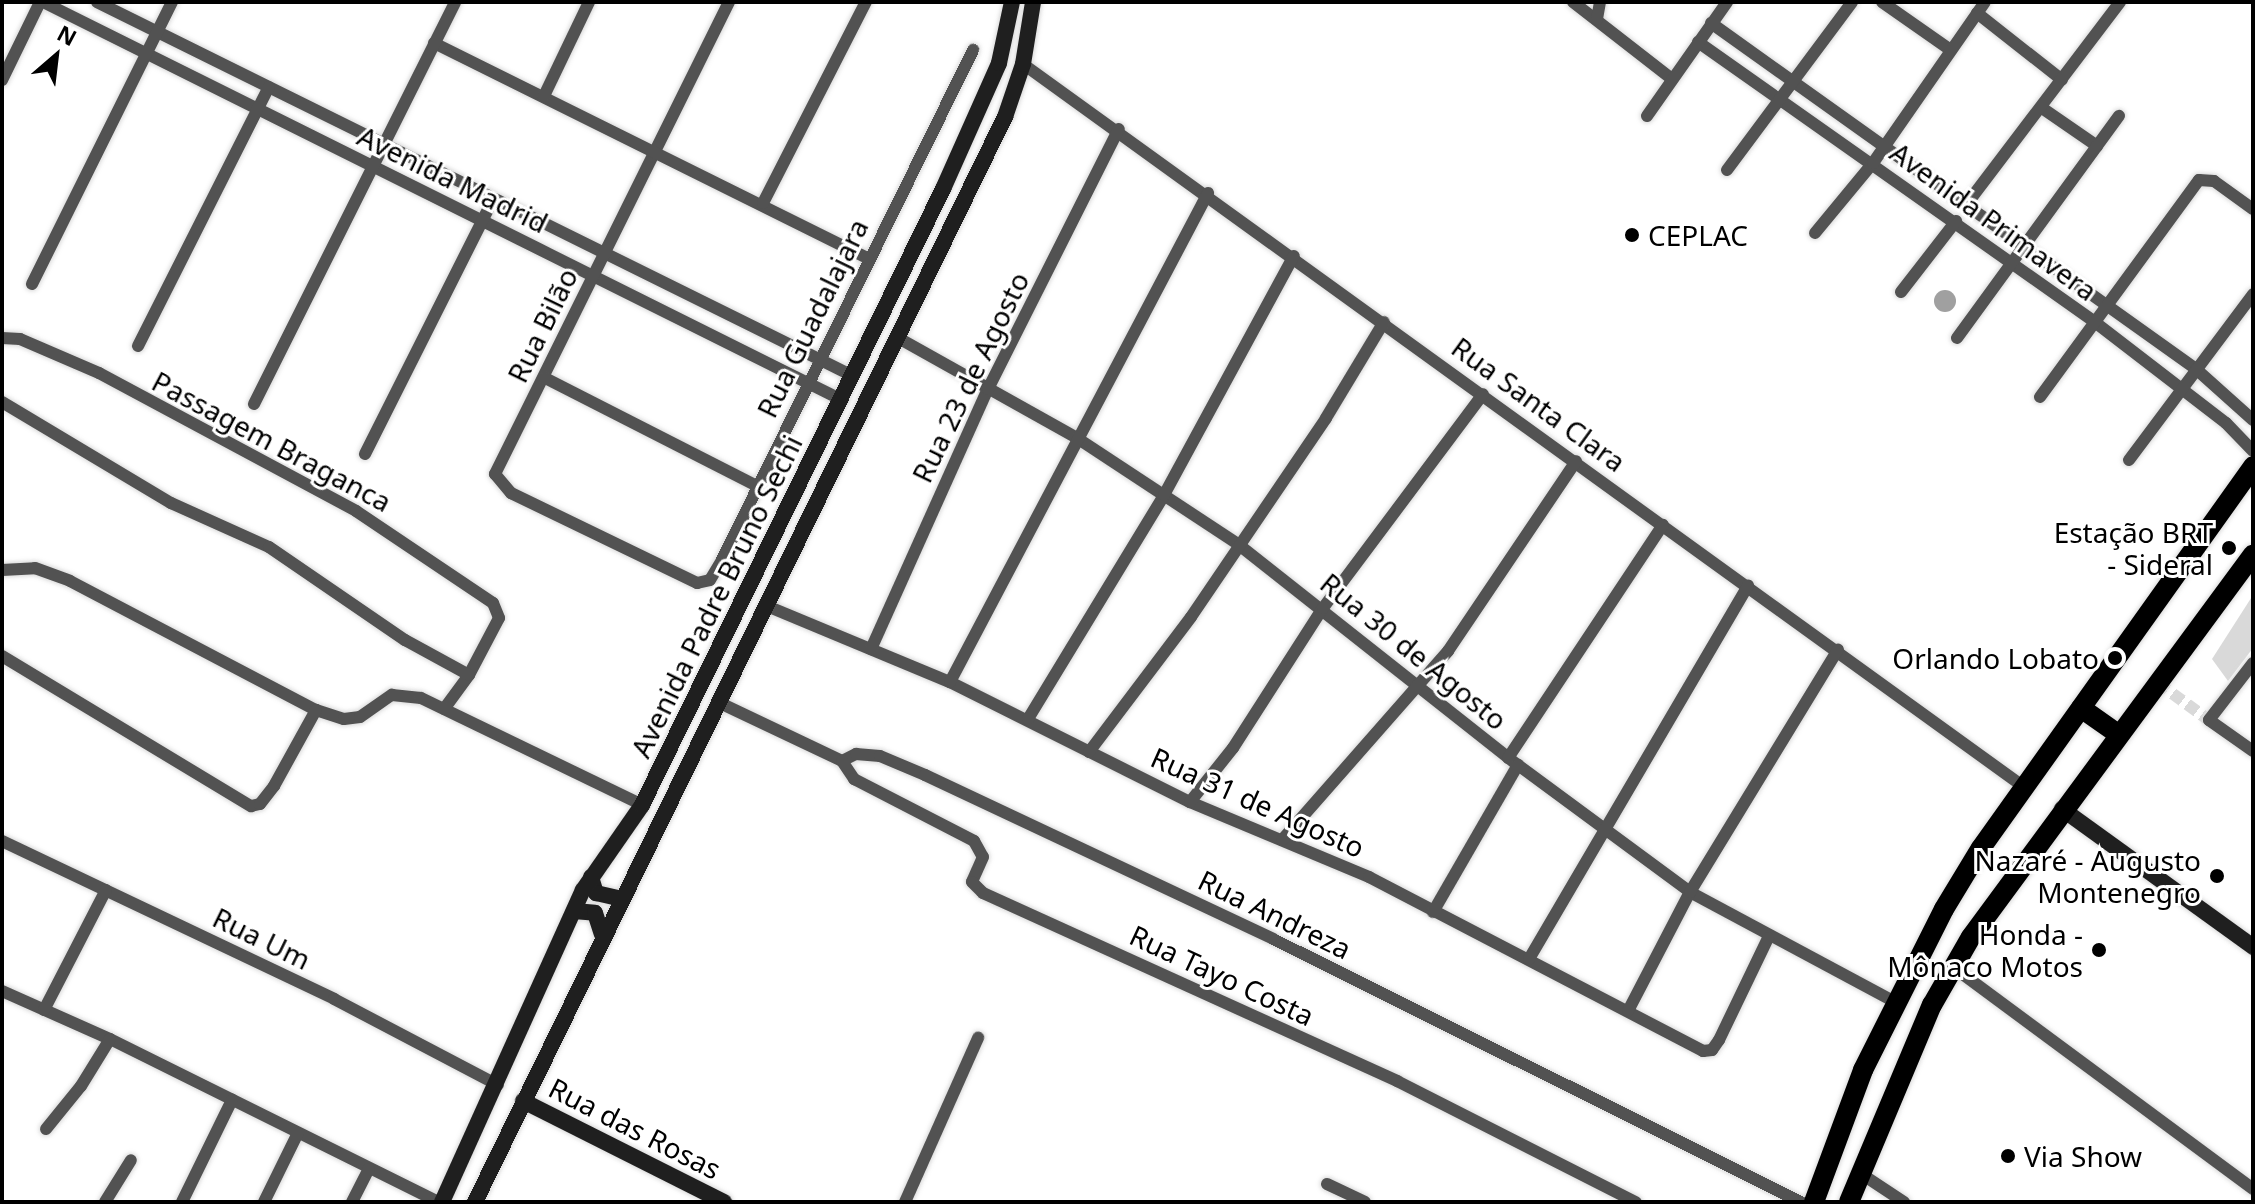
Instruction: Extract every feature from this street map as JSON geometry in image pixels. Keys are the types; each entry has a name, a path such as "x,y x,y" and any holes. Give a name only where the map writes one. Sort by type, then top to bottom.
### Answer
{"main road":[{"name":"Avenida Padre Bruno Sechi","path":"441,1202 498,1085 591,877 642,805 842,400 976,118 999,63 1012,2"},
{"name":"Avenida Padre Bruno Sechi","path":"475,1202 602,934 900,339 1005,117 1023,64 1033,2"},
{"path":"1814,1202 1846,1110 1895,1002 1944,909 2024,787 2253,466"},
{"path":"1849,1202 1953,967 2062,809 2253,555"},
{"path":"2081,708 2118,734"},
{"path":"2062,809 2253,947"},
{"path":"591,877 596,893 622,899"},
{"path":"574,911 595,913 602,934"},
{"name":"Rua das Rosas","path":"523,1101 724,1202"}],"street":[{"name":"Avenida Madrid","path":"41,2 842,400"},
{"path":"2,80 41,2"},
{"name":"Avenida Madrid","path":"97,2 853,376"},
{"path":"32,284 148,56 172,2"},
{"path":"254,404 455,2"},
{"path":"544,96 589,2"},
{"name":"Rua Bilão","path":"683,577 500,486 497,467 545,378 602,254 729,2"},
{"path":"763,203 866,2"},
{"path":"1573,2 1672,79"},
{"path":"1597,19 1600,2"},
{"path":"1647,116 1727,2"},
{"path":"1727,170 1852,2"},
{"path":"1882,2 1949,49"},
{"path":"1966,205 2120,2"},
{"path":"1815,233 1873,163 1949,49 1981,8 2062,80"},
{"name":"Avenida Primavera","path":"1711,23 2196,369 2253,420"},
{"name":"Avenida Primavera","path":"1698,42 1956,221 2096,323 2183,388 2253,451"},
{"path":"434,43 763,203 868,258"},
{"name":"Rua Guadalajara","path":"683,577 705,584 715,574 973,50"},
{"name":"Rua Santa Clara","path":"1023,64 1208,193 2024,787"},
{"path":"138,346 269,87"},
{"path":"2042,108 2097,146"},
{"path":"1957,338 2119,116"},
{"name":"Rua 23 de Agosto","path":"871,649 988,389 1119,129"},
{"path":"2040,397 2202,178 2214,181 2253,209"},
{"path":"950,682 1208,193"},
{"path":"365,454 493,200"},
{"path":"1901,292 1956,221"},
{"path":"1028,719 1164,495 1294,256"},
{"path":"2129,460 2253,294"},
{"path":"1089,752 1239,545 1384,322"},
{"name":"Passagem Braganca","path":"2,338 20,339 99,373 356,511 478,591 495,606 499,618 469,675"},
{"name":"Rua 30 de Agosto","path":"900,339 1077,438 1239,545 1323,608 1513,762 1606,827 1690,892 1768,938 1895,1002"},
{"path":"545,378 757,486"},
{"path":"1190,802 1233,748 1323,608 1483,394"},
{"path":"2,402 156,495 269,547 405,640 469,675 444,709"},
{"path":"1282,840 1419,685 1487,599 1576,461"},
{"path":"1433,912 1513,762 1663,525"},
{"path":"2,570 35,568 70,581 316,710 353,720 404,693 444,709 642,805"},
{"path":"1529,959 1748,585"},
{"name":"Rua 31 de Agosto","path":"767,606 950,682 1028,719 1190,802 1282,840 1529,959 1703,1051 1712,1050 1719,1040 1768,938"},
{"path":"1628,1011 1690,892 1838,650"},
{"path":"2,656 251,806 260,804 274,786 316,710"},
{"path":"2253,663 2209,720 2253,751"},
{"path":"720,703 842,761"},
{"name":"Rua Andreza","path":"842,761 856,754 880,756 925,775 1273,939 1801,1202"},
{"name":"Rua Tayo Costa","path":"842,761 854,779 974,841 983,857 972,882 983,893 1397,1081 1636,1202"},
{"name":"Rua Um","path":"2,841 498,1085"},
{"path":"44,1010 106,890"},
{"path":"1953,967 2253,1189"},
{"path":"2,991 110,1039 441,1202"},
{"path":"905,1202 978,1038"},
{"path":"46,1129 81,1086 110,1039"},
{"path":"182,1202 232,1100"},
{"path":"264,1202 298,1133"},
{"path":"105,1202 131,1160"},
{"path":"352,1202 369,1169"},
{"path":"1860,1173 1904,1202"},
{"path":"1327,1184 1365,1202"}],"shaded area":[{"path":"1945,290 1953,293 1956,301 1953,309 1945,312 1937,309 1934,301 1937,293"},
{"path":"2253,595 2253,648 2228,681 2212,659"}],"tunnel":[{"path":"2158,683 2209,720"}],"place":[{"name":"CEPLAC","path":"1632,235"},
{"name":"Estação BRT - Sideral","path":"2229,548"},
{"name":"Orlando Lobato","path":"2115,658"},
{"name":"Nazaré - Augusto Montenegro","path":"2217,876"},
{"name":"Honda - Mônaco Motos","path":"2099,950"},
{"name":"Via Show","path":"2008,1156"}]}
